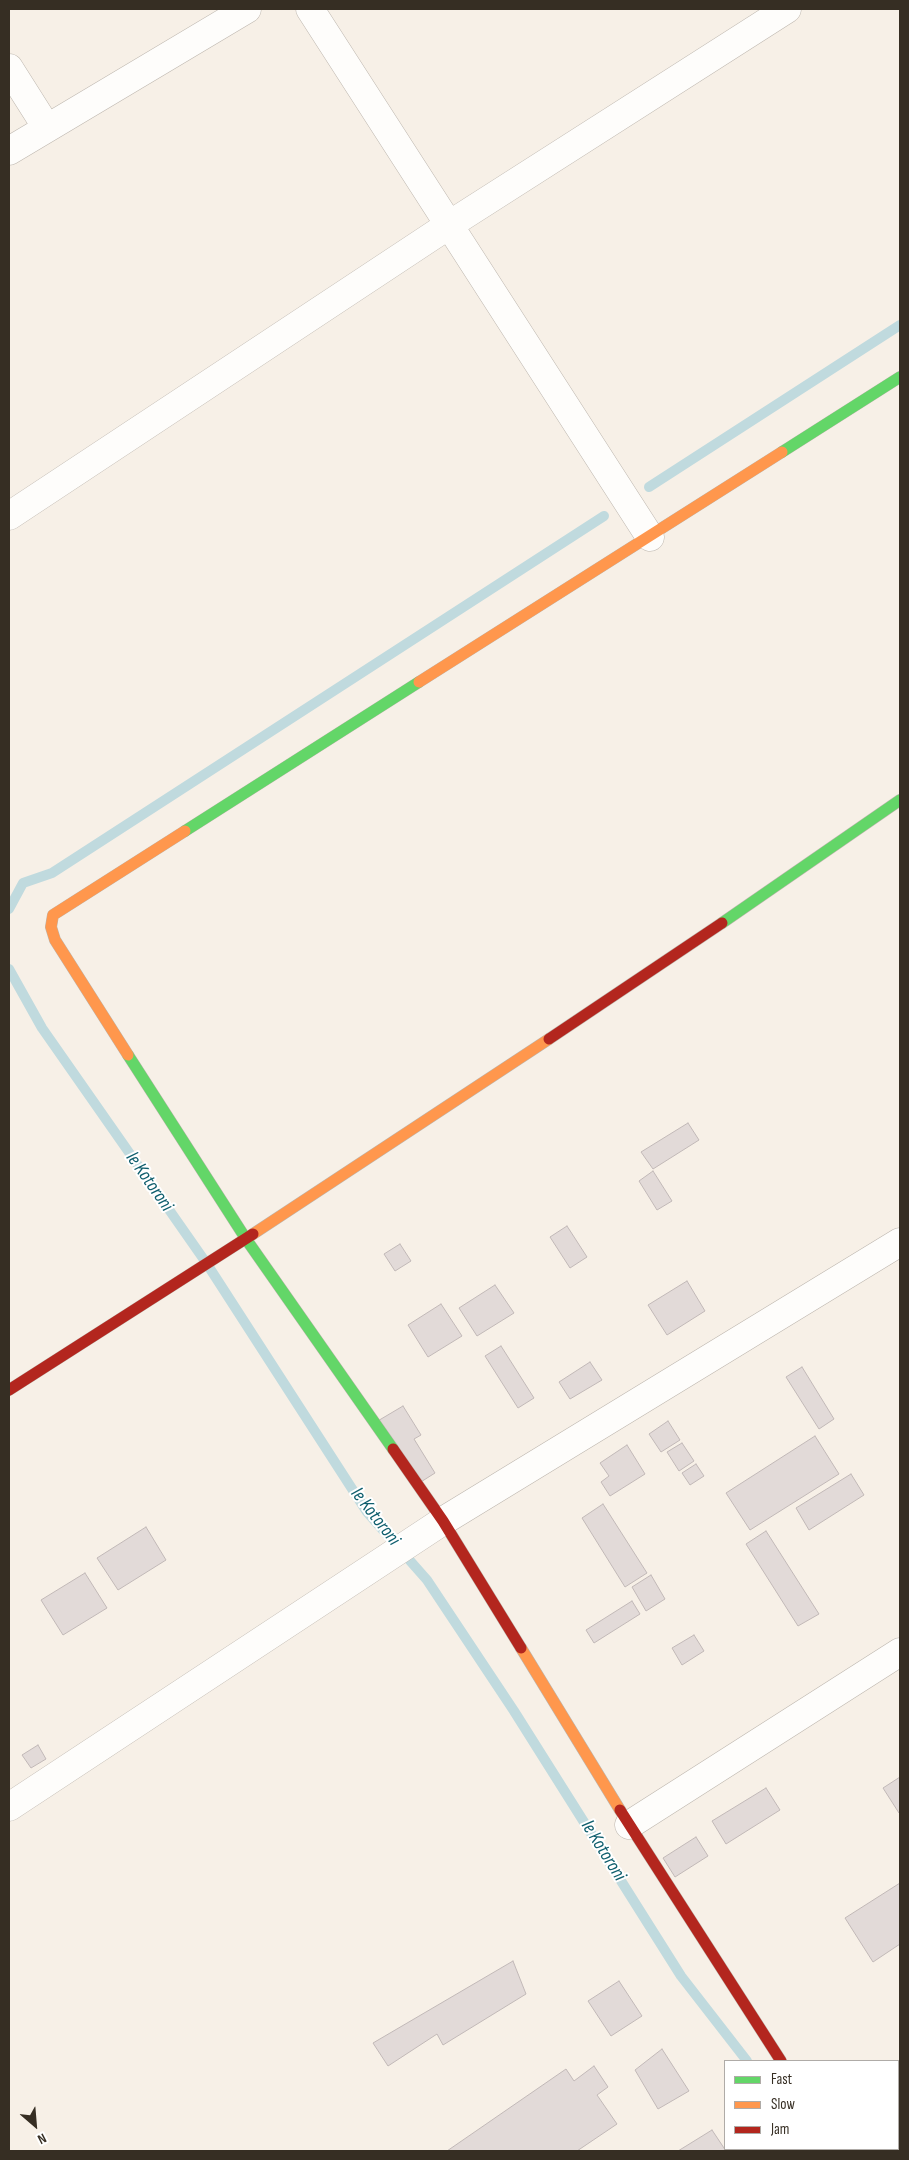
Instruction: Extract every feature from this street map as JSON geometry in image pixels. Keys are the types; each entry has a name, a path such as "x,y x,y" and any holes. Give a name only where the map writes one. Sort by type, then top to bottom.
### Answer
{"street":[{"path":"9,151 247,9"},
{"path":"310,9 650,537"},
{"path":"9,516 449,225 787,9"},
{"path":"9,68 47,128"},
{"path":"780,2060 246,1239 55,940 51,927 53,915 900,377"},
{"path":"9,1390 246,1239 640,979 900,800"},
{"path":"9,1807 434,1527 900,1242"},
{"path":"629,1825 900,1652"}],"building":[{"path":"688,1123 699,1140 653,1169 641,1152"},
{"path":"653,1171 672,1201 657,1210 639,1181"},
{"path":"567,1226 587,1257 570,1268 550,1237"},
{"path":"400,1244 411,1261 395,1271 384,1254"},
{"path":"687,1281 705,1311 667,1335 648,1305"},
{"path":"495,1285 514,1313 477,1336 459,1308"},
{"path":"441,1304 462,1336 428,1357 408,1325"},
{"path":"501,1346 534,1398 518,1408 485,1356"},
{"path":"590,1362 602,1380 570,1399 559,1382"},
{"path":"802,1367 834,1419 819,1429 786,1377"},
{"path":"403,1406 421,1435 414,1439 435,1473 416,1485 376,1422"},
{"path":"668,1421 680,1440 661,1452 649,1434"},
{"path":"815,1436 839,1474 750,1530 726,1493"},
{"path":"682,1443 694,1461 679,1471 667,1452"},
{"path":"627,1445 645,1474 610,1496 601,1482 609,1476 600,1463"},
{"path":"696,1464 704,1476 690,1485 682,1473"},
{"path":"851,1474 864,1495 809,1530 796,1508"},
{"path":"603,1504 647,1573 625,1587 582,1518"},
{"path":"146,1527 166,1560 118,1590 97,1558"},
{"path":"766,1531 819,1614 798,1626 746,1544"},
{"path":"85,1573 107,1608 63,1635 41,1600"},
{"path":"651,1575 665,1599 646,1611 632,1587"},
{"path":"632,1601 640,1614 594,1643 586,1630"},
{"path":"694,1635 704,1651 682,1665 672,1648"},
{"path":"38,1745 46,1759 31,1768 22,1755"},
{"path":"900,1777 900,1812 899,1813 883,1788"},
{"path":"766,1788 780,1810 726,1844 712,1821"},
{"path":"696,1837 708,1856 675,1877 663,1858"},
{"path":"900,1883 900,1944 873,1962 845,1918"},
{"path":"513,1961 526,1994 443,2045 437,2034 388,2066 373,2043"},
{"path":"619,1981 642,2016 611,2036 588,2001"},
{"path":"662,2049 689,2091 658,2109 635,2070"},
{"path":"594,2066 608,2087 597,2095 617,2124 577,2151 447,2151 566,2069 574,2081"},
{"path":"712,2130 726,2151 678,2151"}],"waterway":[{"path":"649,487 900,325"},
{"path":"9,909 23,883 52,873 604,516"},
{"name":"le Kotoroni","path":"9,969 42,1028 207,1264 367,1512 427,1580 514,1711 681,1976 746,2060"}],"traffic: fast":[{"path":"782,452 900,377"},
{"path":"185,831 419,682"},
{"path":"722,923 900,800"},
{"path":"128,1055 246,1239 393,1449"}],"traffic: slow":[{"path":"419,682 782,452"},
{"path":"128,1055 55,940 51,927 53,915 185,831"},
{"path":"253,1234 549,1039"},
{"path":"521,1648 620,1810"}],"traffic: jam":[{"path":"549,1039 722,923"},
{"path":"9,1390 253,1234"},
{"path":"393,1449 443,1521 521,1648"},
{"path":"620,1810 780,2060"}]}
